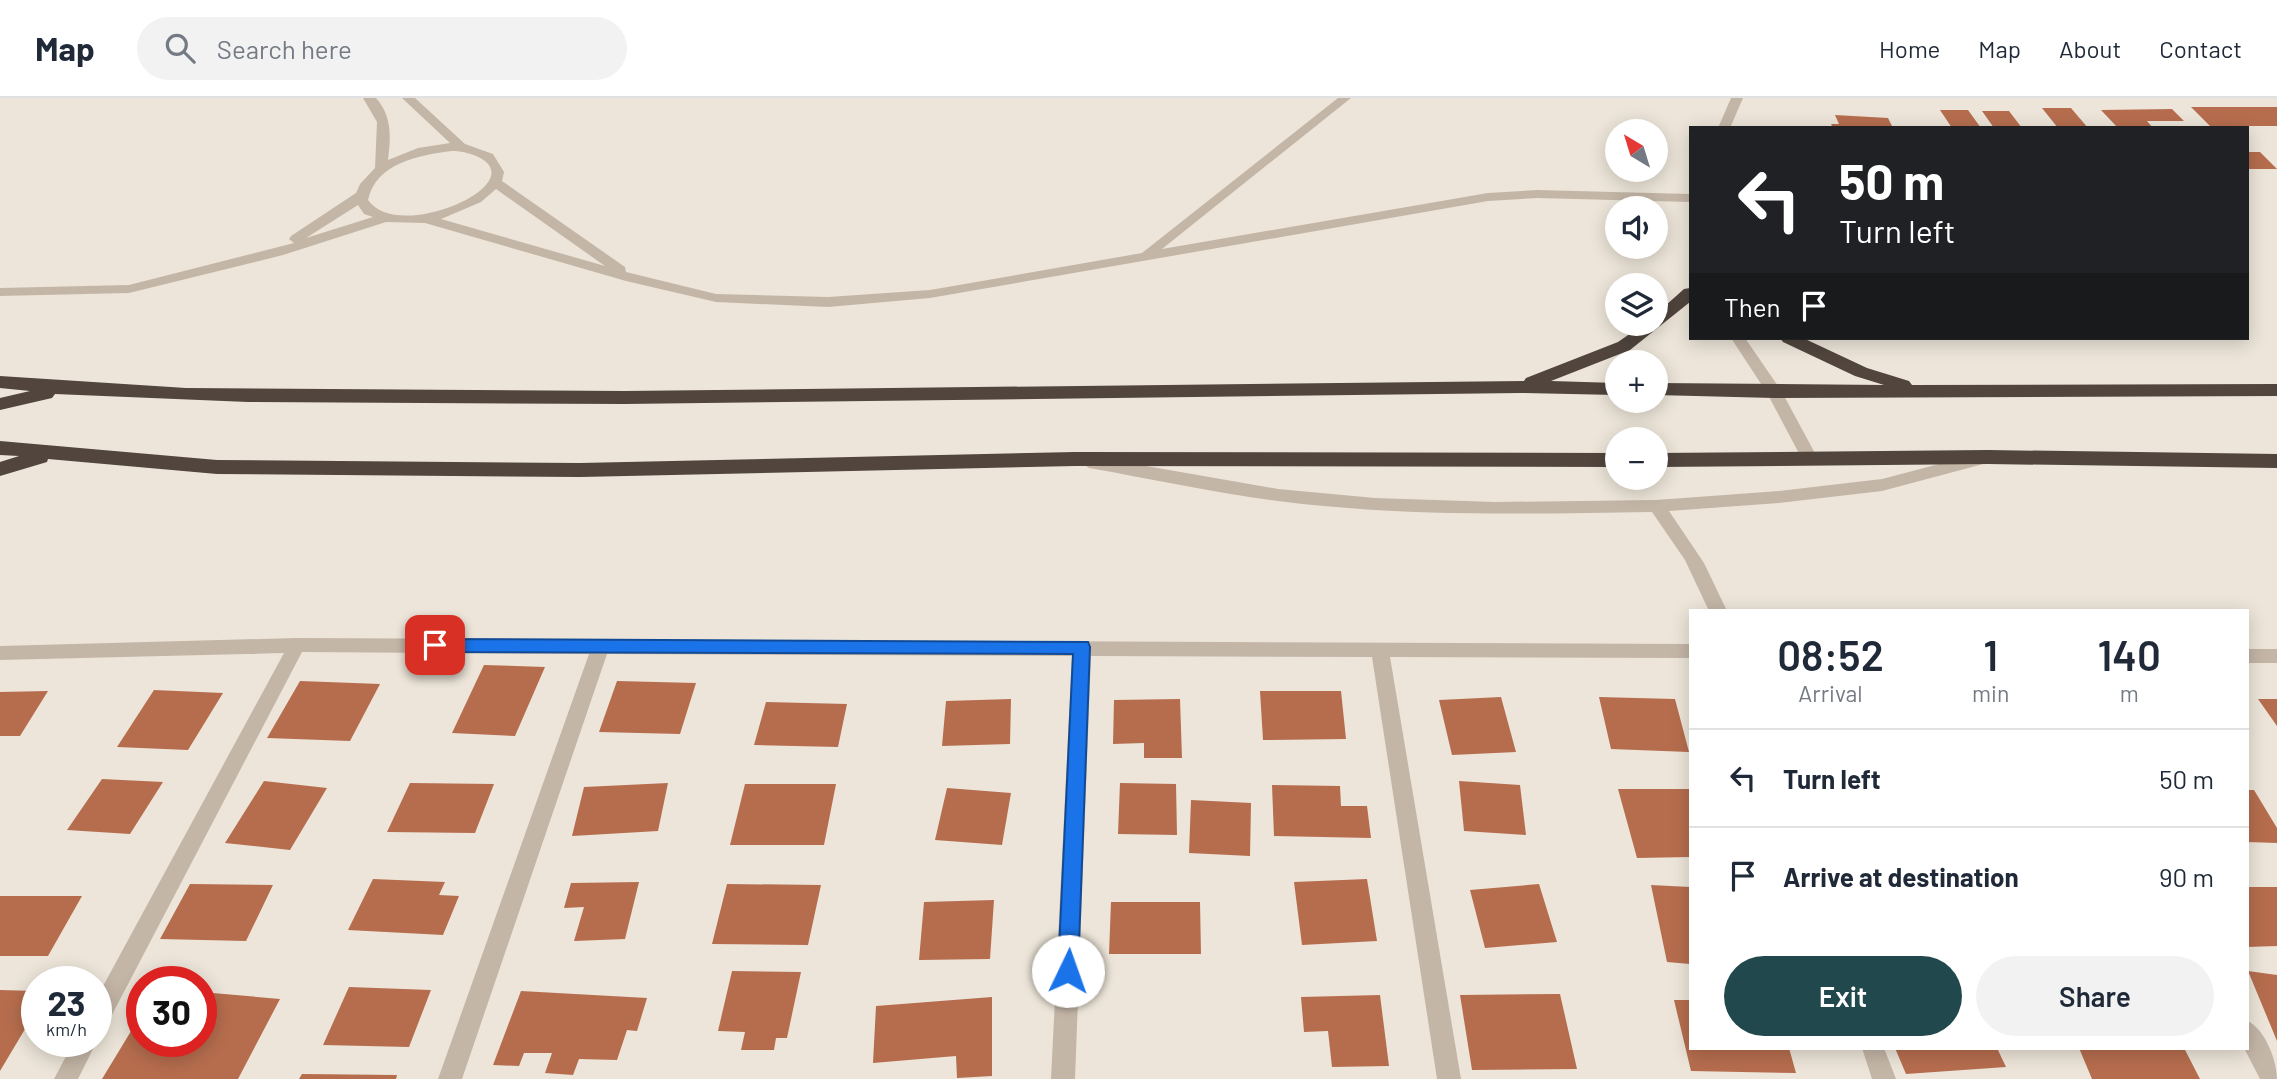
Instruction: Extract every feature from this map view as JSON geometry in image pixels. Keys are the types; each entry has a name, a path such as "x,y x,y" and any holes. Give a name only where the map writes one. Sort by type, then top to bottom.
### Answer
{"highway":[{"path":"1668,312 1689,294"},
{"path":"1521,387 1624,346 1637,336"},
{"path":"1793,340 1861,372 1921,391"},
{"path":"0,382 71,390 202,394 713,399 1605,388"},
{"path":"1668,389 1773,392 2277,390"},
{"path":"0,404 71,390"},
{"path":"0,448 49,455 217,467 566,470 1075,459 1605,460"},
{"path":"0,469 49,455"},
{"path":"1668,460 1988,457 2277,461"}],"street":[{"path":"369,98 387,113 381,168"},
{"path":"408,98 461,147"},
{"path":"1147,256 1345,98"},
{"path":"1725,126 1737,98"},
{"path":"461,147 479,151 492,158 497,169 494,181 485,193 469,204 426,219 403,221 369,212 361,202 368,179 381,168 419,151 461,147"},
{"path":"494,181 631,278"},
{"path":"426,219 631,278 716,298 828,302 930,294 1488,197 1537,194 1689,198"},
{"path":"258,257 332,217 361,196"},
{"path":"0,292 130,289 258,257 384,218"},
{"path":"1739,340 1773,392 1809,457"},
{"path":"1075,459 1278,495 1375,504 1494,509 1656,506 1779,497 1882,485 1988,457"},
{"path":"1656,506 1688,545 1700,566 1717,609"},
{"path":"112,992 297,645"},
{"path":"0,653 297,645 1689,651"},
{"path":"450,1079 601,646"},
{"path":"1063,1079 1082,647"},
{"path":"1380,650 1449,1079"},
{"path":"2249,656 2277,656"},
{"path":"2249,1036 2273,1079"},
{"path":"1874,1050 1884,1079"},
{"path":"66,1079 78,1057"}],"building":[{"path":"2191,107 2277,107 2277,126 2210,126"},
{"path":"2042,108 2071,108 2086,126 2056,126"},
{"path":"2172,109 2184,121 2147,121 2151,126 2116,126 2101,110"},
{"path":"1940,110 1968,110 1980,126 1951,126"},
{"path":"1982,111 2009,111 2020,126 1993,126"},
{"path":"1835,115 1888,118 1892,126 1831,124 1839,124"},
{"path":"2249,152 2260,152 2277,169 2249,169"},
{"path":"484,665 545,667 515,736 452,733"},
{"path":"300,681 380,684 350,741 267,738"},
{"path":"617,681 696,683 680,734 599,732"},
{"path":"154,690 223,693 188,750 117,747"},
{"path":"48,691 20,736 0,736 0,692"},
{"path":"1260,691 1341,691 1346,739 1263,740"},
{"path":"1501,697 1516,752 1452,755 1439,700"},
{"path":"1599,697 1675,699 1689,752 1611,749"},
{"path":"1011,699 1010,744 942,746 946,701"},
{"path":"1180,699 1182,758 1144,758 1144,743 1113,744 1114,700"},
{"path":"2258,699 2277,699 2277,726"},
{"path":"766,702 847,704 838,747 754,745"},
{"path":"102,779 163,782 130,834 67,830"},
{"path":"264,781 327,788 290,850 225,843"},
{"path":"1459,781 1520,785 1526,835 1464,831"},
{"path":"410,783 494,784 475,833 387,832"},
{"path":"668,783 658,831 572,836 584,787"},
{"path":"1120,783 1176,784 1177,835 1118,834"},
{"path":"745,784 836,784 824,845 730,845"},
{"path":"1272,785 1340,786 1341,806 1367,806 1371,838 1274,836"},
{"path":"947,788 1011,793 1002,845 935,840"},
{"path":"1618,789 1689,789 1689,857 1637,858"},
{"path":"2249,790 2254,790 2277,828 2277,843 2249,842"},
{"path":"1191,800 1251,803 1250,856 1189,853"},
{"path":"373,879 445,882 439,895 459,896 443,935 348,930"},
{"path":"1367,879 1377,941 1302,945 1294,882"},
{"path":"639,882 625,939 574,941 584,907 564,908 571,883"},
{"path":"190,884 273,885 246,941 160,939"},
{"path":"727,884 821,885 808,945 712,944"},
{"path":"1539,884 1557,942 1485,948 1470,890"},
{"path":"1651,885 1689,887 1689,964 1667,962"},
{"path":"2249,887 2277,887 2277,946 2249,947"},
{"path":"0,896 82,896 48,956 0,956"},
{"path":"994,900 990,959 919,960 924,902"},
{"path":"1111,902 1200,902 1201,954 1109,954"},
{"path":"732,971 801,972 787,1038 776,1038 774,1050 741,1050 745,1032 718,1031"},
{"path":"2249,971 2277,975 2277,1041 2249,973"},
{"path":"349,987 431,990 409,1047 323,1045"},
{"path":"0,990 21,991 21,1036 0,1071"},
{"path":"521,991 647,998 637,1031 627,1030 617,1060 579,1059 573,1075 545,1073 552,1053 524,1053 519,1066 493,1065"},
{"path":"217,993 280,999 238,1079 102,1079 126,1039 126,1057 217,1057"},
{"path":"1560,994 1577,1069 1472,1070 1460,995"},
{"path":"1380,995 1389,1066 1332,1067 1328,1031 1304,1032 1301,997"},
{"path":"992,997 992,1076 957,1078 956,1056 873,1063 876,1006"},
{"path":"1674,1000 1689,1000 1689,1050 1790,1050 1796,1073 1691,1071"},
{"path":"1896,1050 1998,1050 2006,1067 1906,1074"},
{"path":"2080,1050 2185,1050 2200,1079 2092,1079"},
{"path":"302,1074 397,1075 396,1079 299,1079"}],"route":[{"path":"435,645 1082,647 1068,971"}]}
